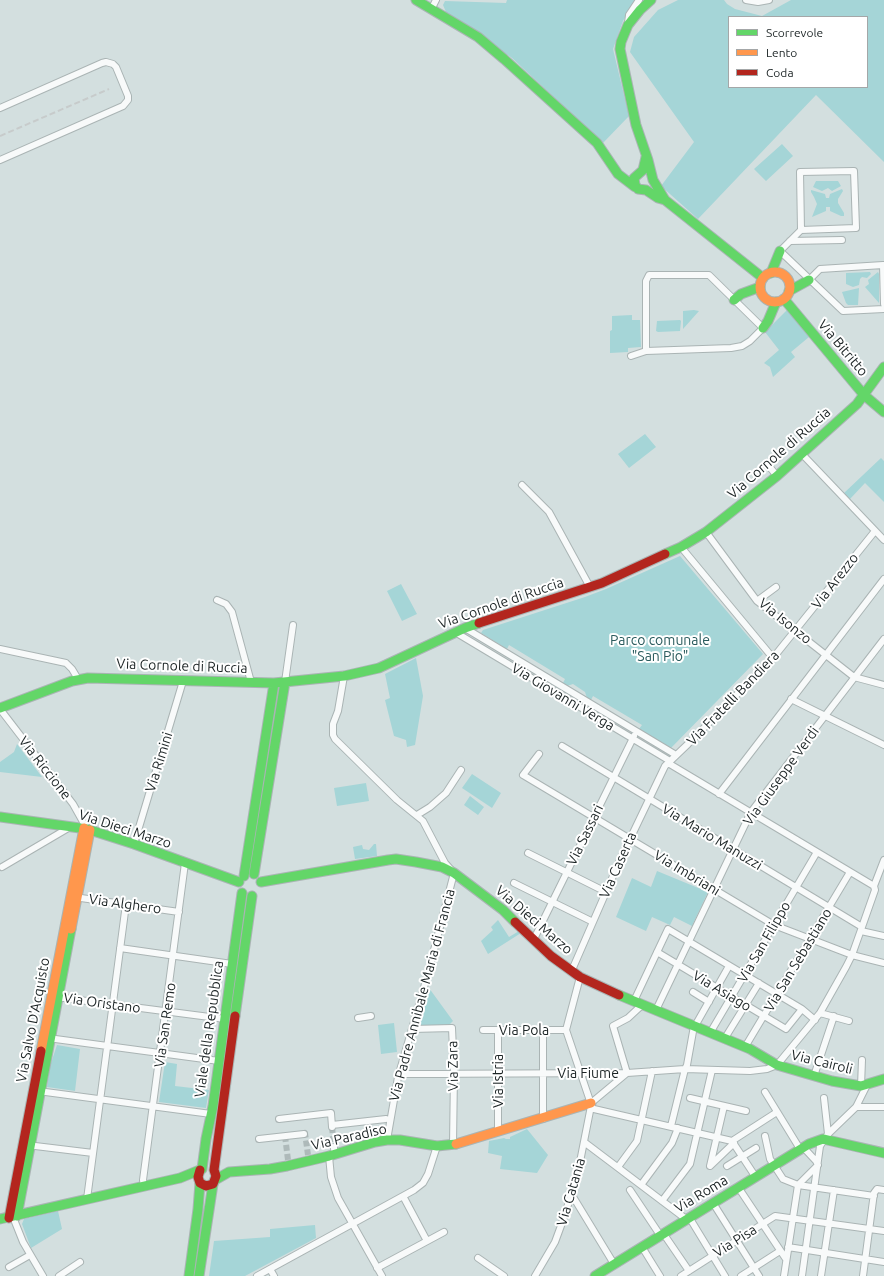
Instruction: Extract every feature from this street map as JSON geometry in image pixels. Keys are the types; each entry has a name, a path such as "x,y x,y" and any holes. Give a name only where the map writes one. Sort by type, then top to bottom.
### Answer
{"main road":[{"path":"416,0 434,4 478,37 504,59 597,143 618,174 640,190 646,190 651,187 652,179 648,160 632,112 620,50 628,25 640,10 651,0"},
{"path":"636,187 634,178 640,173 645,164 646,157"},
{"path":"613,167 628,174 648,173 665,200 763,278"},
{"path":"646,190 658,198 665,200"},
{"path":"771,273 780,251"},
{"path":"780,301 767,300 760,292 763,278 771,273 785,276 790,286 789,291"},
{"path":"763,328 780,301 789,291 810,280"},
{"path":"734,300 741,294 760,288"},
{"name":"Via Bitritto","path":"780,301 864,395 884,412"},
{"name":"Via Cornole di Ruccia","path":"0,708 78,679 99,678 274,683 344,676 380,668 465,628 622,575 681,547 706,532 777,476 857,404 884,367"},
{"path":"254,874 285,682"},
{"path":"241,879 247,874 254,874 257,876 262,886 259,892 252,896 246,896 242,893 239,887 274,683"},
{"name":"Via Dieci Marzo","path":"0,817 87,829 134,844 185,863 241,879"},
{"name":"Via Salvo D'Acquisto","path":"10,1217 27,1145 87,829"},
{"name":"Via Dieci Marzo","path":"261,882 396,859 442,867 454,873 503,910 550,956 580,977 638,1003 725,1038 745,1047 777,1065"},
{"name":"Viale della Repubblica","path":"201,1169 219,1061 242,893"},
{"name":"Viale della Repubblica","path":"214,1170 252,896"},
{"name":"Via Cairoli","path":"777,1065 832,1081 864,1086 884,1079"},
{"name":"Via Paradiso","path":"214,1170 218,1169 229,1172 270,1169 333,1150 386,1140 400,1140 437,1146 453,1145 591,1105"},
{"path":"826,1137 884,1153"},
{"name":"Via Roma","path":"596,1276 773,1165 802,1148 826,1137"},
{"path":"10,1217 180,1178 201,1169 208,1168 214,1170 216,1176 199,1276"},
{"path":"189,1276 198,1209 198,1173 201,1169"},
{"name":"Via Paradiso","path":"214,1182 229,1172"},
{"path":"180,1178 191,1178 206,1186 214,1182"}],"street":[{"path":"628,25 629,15 639,0"},
{"path":"746,0 758,2 769,0"},
{"path":"0,108 106,62 113,64 116,67 128,96 128,100 123,106 0,160"},
{"path":"801,230 856,228 854,171 800,172 801,230 780,251 843,311 884,309"},
{"path":"790,242 842,240"},
{"path":"810,280 820,269 883,265 884,304"},
{"path":"631,356 646,351 731,348 742,346 750,341 763,328 709,275 649,276 646,281 646,351"},
{"path":"802,454 884,540"},
{"path":"768,465 777,476"},
{"path":"522,485 549,512 590,587"},
{"name":"Via Arezzo","path":"796,631 875,531"},
{"name":"Via Isonzo","path":"706,532 757,601 854,677 884,685"},
{"path":"681,547 773,658"},
{"path":"719,794 884,580"},
{"path":"757,601 776,587"},
{"path":"217,600 226,604 232,612 252,682"},
{"path":"285,682 293,625"},
{"name":"Via Giovanni Verga","path":"465,628 676,755"},
{"name":"Via Fratelli Bandiera","path":"669,762 773,658 796,631"},
{"name":"Via Giovanni Verga","path":"455,632 632,739 719,794 874,886"},
{"name":"Via Giuseppe Verdi","path":"656,1010 751,812 884,639"},
{"path":"0,650 66,663 72,668 78,679"},
{"path":"344,676 338,710 333,724 334,740 397,800 424,821 445,863 454,873"},
{"name":"Via Rimini","path":"134,844 184,681"},
{"path":"791,700 884,745"},
{"name":"Via Riccione","path":"0,708 73,804 87,829"},
{"name":"Via Sassari","path":"534,939 636,732"},
{"name":"Via Mario Manuzzi","path":"562,746 732,850 830,907 862,929 884,936"},
{"name":"Via Imbriani","path":"538,754 523,775 630,840 774,925 852,955 884,963"},
{"name":"Via Caserta","path":"572,970 649,799 665,766 669,762"},
{"path":"417,815 430,807 446,793 461,770"},
{"path":"2,867 71,826"},
{"name":"Via San Filippo","path":"710,1032 817,852"},
{"path":"528,853 606,892"},
{"name":"Via San Remo","path":"144,1186 160,1054 180,912 185,863"},
{"path":"777,1065 820,1013 852,955 883,863"},
{"name":"Via San Sebastiano","path":"745,1047 850,872"},
{"name":"Via Padre Annibale Maria di Francia","path":"386,1140 399,1074 454,873"},
{"path":"514,883 593,922"},
{"name":"Via Alghero","path":"74,897 180,912"},
{"path":"87,1200 126,904"},
{"path":"591,1105 627,1073 613,1026 628,1018 638,1003 657,952 668,929 802,1009 815,1020"},
{"path":"120,948 232,964"},
{"name":"Via Asiago","path":"657,952 786,1029 802,1009"},
{"path":"641,1185 672,1143 694,1026 730,966"},
{"path":"580,977 566,1030 591,1105 594,1109 697,1132 733,1142 755,1176"},
{"path":"725,1038 759,983"},
{"path":"693,992 709,1002"},
{"name":"Via Oristano","path":"55,997 225,1019"},
{"path":"820,1013 849,1021"},
{"path":"358,1018 371,1016"},
{"path":"814,1076 834,1016"},
{"name":"Via Zara","path":"412,1029 452,1028 454,1073 453,1145"},
{"name":"Via Pola","path":"483,1030 566,1030"},
{"name":"Via Istria","path":"498,1030 498,1132"},
{"path":"543,1030 543,1119"},
{"path":"47,1038 219,1061"},
{"path":"802,1276 811,1221 820,1146 826,1137 856,1108 864,1086 862,1060"},
{"name":"Via Fiume","path":"399,1074 580,1072 627,1073 685,1069 750,1071 766,1069 777,1065"},
{"path":"662,1201 690,1164 712,1070"},
{"path":"618,1167 637,1141 652,1071"},
{"path":"37,1091 211,1114"},
{"path":"765,1092 776,1112 802,1148 818,1165"},
{"path":"690,1098 746,1111"},
{"path":"824,1098 826,1137"},
{"name":"Via Catania","path":"535,1276 556,1242 572,1195 577,1178 591,1105"},
{"path":"724,1106 710,1166 733,1142 776,1112"},
{"path":"856,1108 884,1107"},
{"path":"280,1119 331,1113 332,1126 386,1119"},
{"path":"259,1139 304,1134"},
{"path":"765,1136 767,1151 773,1165 783,1179 798,1185 874,1196"},
{"path":"584,1142 687,1218 726,1276"},
{"path":"27,1145 93,1153"},
{"path":"257,1276 414,1190 423,1183 428,1174 437,1146"},
{"path":"727,1166 756,1148"},
{"path":"333,1150 331,1177 338,1198 382,1276"},
{"path":"784,1276 798,1185 818,1165"},
{"path":"738,1187 786,1259"},
{"path":"630,1190 689,1271"},
{"path":"821,1276 834,1190"},
{"path":"863,1276 875,1190 884,1190"},
{"path":"572,1195 614,1264"},
{"path":"404,1196 427,1241"},
{"path":"712,1202 759,1276"},
{"name":"Via Pisa","path":"681,1276 775,1216 884,1231"},
{"path":"10,1217 42,1276"},
{"path":"377,1268 444,1232"},
{"path":"788,1246 884,1262"},
{"path":"642,1247 660,1276"},
{"path":"741,1276 780,1251"},
{"path":"9,1267 30,1255"},
{"path":"478,1258 504,1276"},
{"path":"59,1276 80,1262"},
{"path":"270,1269 274,1276"}],"green space":[{"path":"507,0 635,0 623,21 613,49 629,116 603,143 512,58 446,12 443,5 445,1 506,3"},
{"path":"678,0 724,0 735,9 762,16 791,0 884,0 884,162 816,95 698,219 661,186 694,142 630,52 634,37 658,10"},
{"path":"782,144 793,156 766,181 754,169"},
{"path":"816,181 838,181 841,186 832,191 828,188 822,191 813,187"},
{"path":"842,189 843,191 838,199 838,203 844,213 844,216 830,211 830,207 826,207 826,211 812,217 817,204 811,190 825,194 826,198 829,198 830,194"},
{"path":"870,272 871,274 867,278 862,277 860,279 859,285 853,287 846,284 846,273"},
{"path":"878,272 879,303 865,287 869,284 868,280"},
{"path":"859,288 858,305 848,305 842,292"},
{"path":"787,310 809,337 791,352 795,357 773,377 770,367 764,363 779,350 765,332"},
{"path":"683,311 699,311 683,329"},
{"path":"632,315 632,320 640,320 641,347 628,348 628,352 610,353 612,316"},
{"path":"680,320 680,331 656,331 657,321"},
{"path":"645,434 656,447 629,468 618,454"},
{"path":"881,458 884,461 884,502 865,483 850,499 844,493"},
{"name":"Parco comunale \"San Pio\"","path":"680,556 763,654 671,748 639,729 642,725 593,696 591,700 587,698 585,692 573,684 567,686 563,683 565,679 509,645 507,649 481,633 483,630 606,589"},
{"path":"401,584 417,614 402,621 387,591"},
{"path":"416,658 423,696 415,745 407,747 406,740 394,736 385,700 390,698 385,674"},
{"path":"17,744 42,777 0,772 0,762 14,752"},
{"path":"472,774 501,793 492,808 462,788"},
{"path":"366,783 369,801 337,806 334,788"},
{"path":"470,796 484,807 478,815 464,805"},
{"path":"374,844 376,844 377,856 355,859 353,847 362,845 363,849 369,850"},
{"path":"657,871 708,892 692,926 674,917 670,925 652,917 646,931 616,917 632,878 651,887"},
{"path":"498,920 509,937 519,931 521,933 488,954 481,941 493,930 491,927"},
{"path":"429,988 453,1021 449,1025 421,1025 419,1023"},
{"path":"394,1023 397,1052 381,1054 378,1025"},
{"path":"57,1045 80,1049 75,1091 47,1087 50,1066"},
{"path":"165,1062 177,1064 175,1086 209,1090 206,1108 159,1102"},
{"path":"527,1129 548,1155 537,1173 500,1169 502,1156 488,1153 489,1141 504,1138 510,1139 510,1137"},
{"path":"58,1211 62,1229 31,1248 22,1224 24,1219"},
{"path":"315,1225 316,1238 245,1276 209,1276 214,1241 270,1237 270,1229"}],"tunnel":[{"path":"332,1127 334,1147"},
{"path":"304,1134 305,1133 308,1155"},
{"path":"285,1136 288,1160"}],"railway":[{"path":"0,136 109,89"}],"traffic: fast":[{"path":"416,0 478,37 504,59 597,143 618,174 635,187"},
{"path":"651,0 640,10 628,25 621,42 620,49 636,125 653,180 665,200"},
{"path":"646,157 643,170 634,178 635,185 638,189 646,190 658,198 665,200 763,278"},
{"path":"771,273 780,251"},
{"path":"789,291 809,280"},
{"path":"734,300 741,294 760,287"},
{"path":"784,299 864,395 884,412"},
{"path":"763,328 768,321 776,302"},
{"path":"665,554 681,547 706,532 777,476 857,404 884,367"},
{"path":"0,708 72,681 88,678 274,683 344,676 379,668 479,623"},
{"path":"254,874 285,682"},
{"path":"244,876 274,683"},
{"path":"0,817 87,829 134,844 239,882"},
{"path":"261,882 388,860 396,859 416,862 442,867 454,873 503,910 515,922"},
{"path":"202,1169 206,1139 213,1106 242,893"},
{"path":"235,1016 252,896"},
{"path":"17,1216 71,929"},
{"path":"619,995 750,1049 777,1065 832,1081 861,1086 884,1079"},
{"path":"595,1276 809,1144 823,1139 884,1153"},
{"path":"215,1180 229,1172 270,1169 287,1166 387,1140 400,1140 437,1146 456,1144"},
{"path":"0,1219 180,1178 202,1169"},
{"path":"189,1276 200,1183"},
{"path":"199,1276 213,1184"}],"traffic: slow":[{"path":"775,272 786,276 790,287 786,298 775,302 764,298 760,287 764,276 775,272"},
{"path":"41,1051 84,828"},
{"path":"71,929 90,830"},
{"path":"456,1144 591,1103"}],"traffic: jam":[{"path":"479,623 602,583 665,554"},
{"path":"515,922 551,956 580,977 619,995"},
{"path":"200,1170 198,1177 200,1183 206,1186 213,1184 216,1176 214,1170 235,1016"},
{"path":"9,1218 41,1051"}]}
